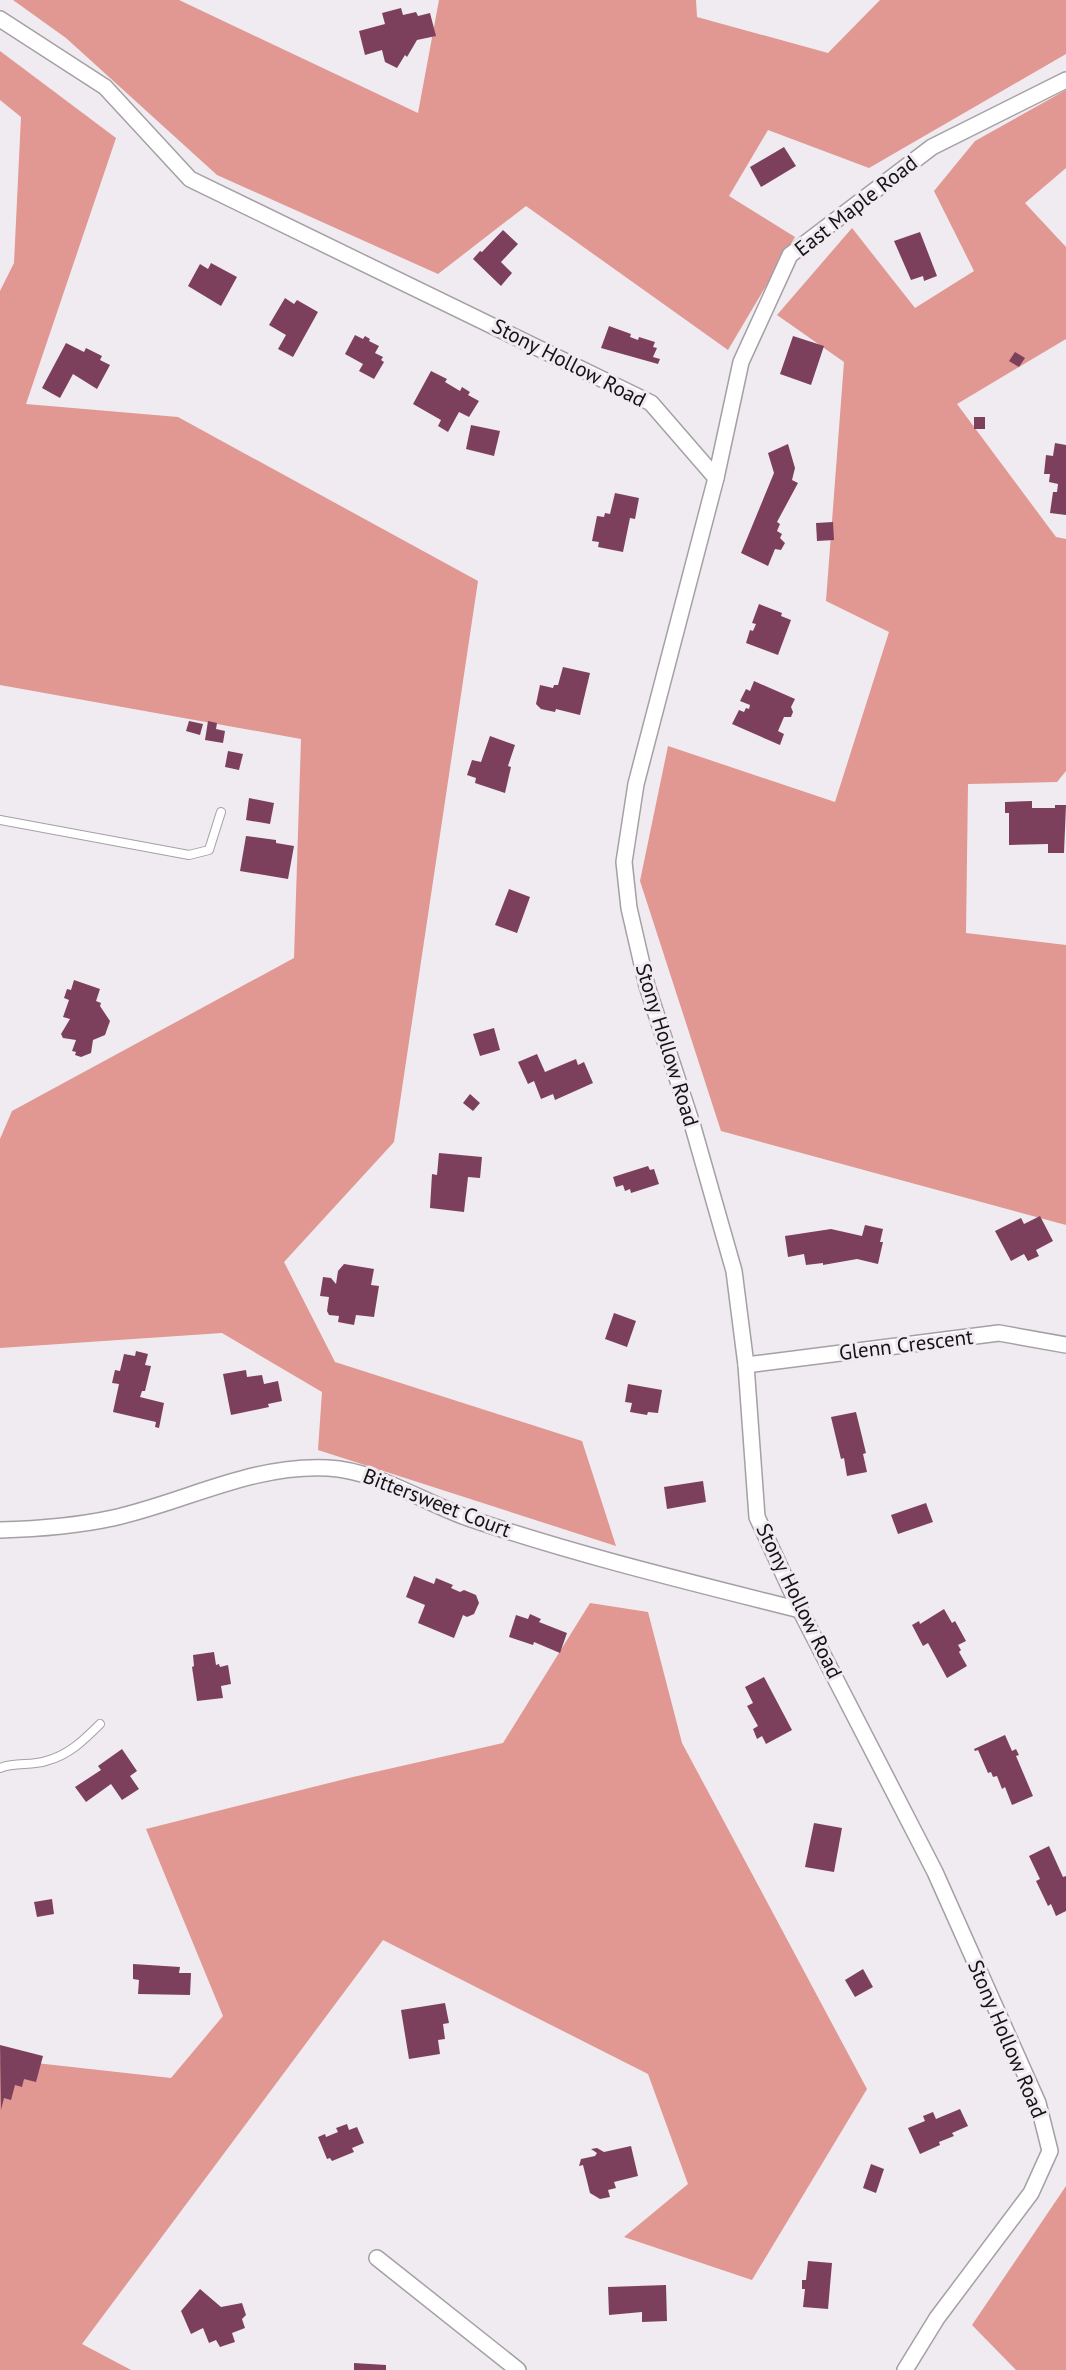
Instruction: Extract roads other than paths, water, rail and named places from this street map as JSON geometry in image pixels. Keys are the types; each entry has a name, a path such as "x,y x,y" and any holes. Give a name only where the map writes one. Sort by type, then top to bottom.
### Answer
{"street":[{"name":"Stony Hollow Road","path":"0,19 105,87 190,179 651,403 716,478 636,784 624,862 629,908 647,986 693,1127 734,1271 746,1365 758,1517 800,1610 935,1872 1038,2103 1050,2151"},
{"name":"East Maple Road","path":"716,478 741,362 790,255 932,147 1066,81"},
{"name":"Glenn Crescent","path":"746,1365 999,1333 1066,1345"},
{"name":"Bittersweet Court","path":"0,1530 33,1529 113,1518 212,1486 281,1469 328,1468 366,1474 467,1518 631,1568 800,1610"},
{"path":"905,2370 937,2318 1031,2193 1050,2151 1066,2152"},
{"path":"377,2258 518,2370"}],"lane":[{"path":"0,820 189,855 209,850 221,812"},
{"path":"0,1768 8,1765 46,1762 75,1749 100,1724"}]}
